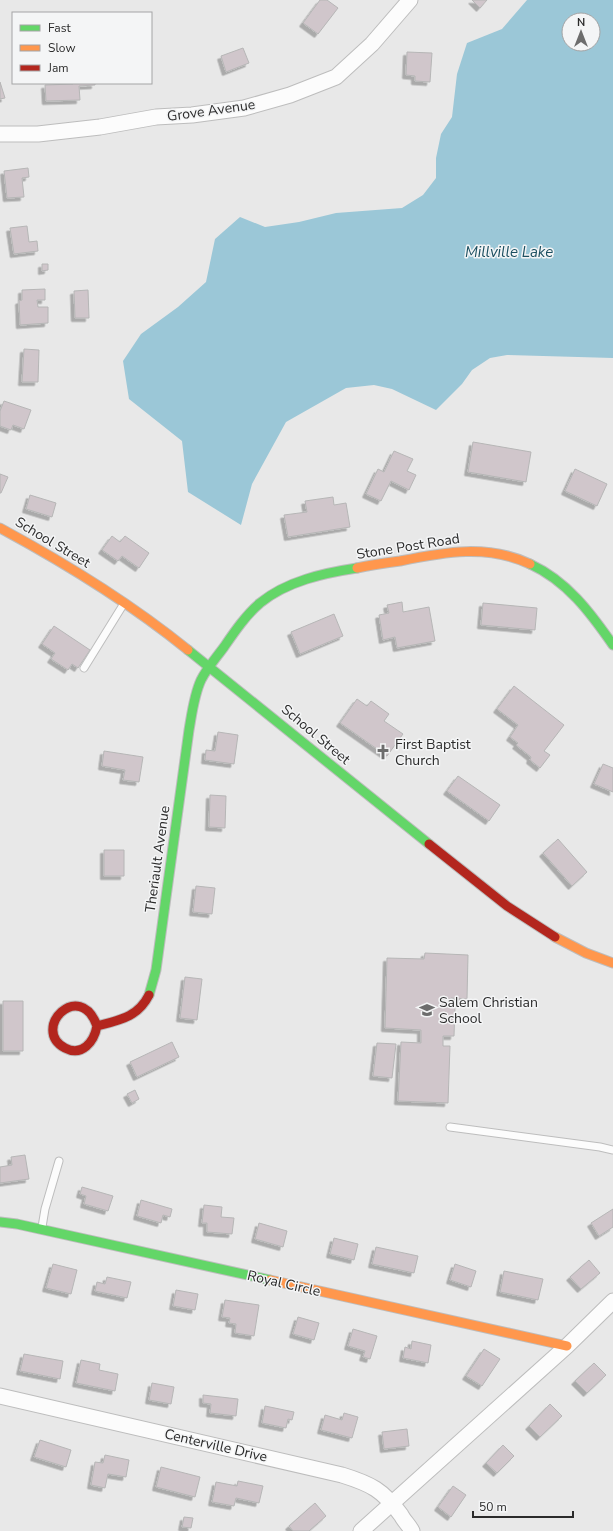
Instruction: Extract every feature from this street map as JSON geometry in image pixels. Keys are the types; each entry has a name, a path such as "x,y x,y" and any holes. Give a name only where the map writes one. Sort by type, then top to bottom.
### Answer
{"street":[{"name":"Grove Avenue","path":"0,134 38,134 100,127 156,117 192,115 244,108 290,95 336,77 372,44 410,0"},
{"name":"School Street","path":"0,528 65,564 156,625 262,708 387,811 527,919 583,951 613,963"},
{"name":"Stone Post Road","path":"210,667 242,621 266,598 298,581 318,575 455,552 474,551 506,555 537,567 554,577 578,597 590,611 613,645"},
{"name":"Theriault Avenue","path":"98,1026 126,1019 134,1014 148,1000 153,986 191,721 201,682 210,667"},
{"path":"79,1006 88,1010 94,1017 98,1026 92,1043 80,1050 71,1050 62,1046 57,1040 54,1032 54,1023 58,1015 70,1007 79,1006"},
{"name":"Royal Circle","path":"0,1222 41,1229 567,1346"},
{"path":"361,1531 567,1346 613,1301"},
{"name":"Centerville Drive","path":"0,1396 325,1470 369,1484 377,1489 392,1503 412,1531"}],"lane":[{"path":"84,668 124,603"},
{"path":"450,1127 613,1150"},
{"path":"41,1229 45,1208 59,1161"}],"water":[{"name":"Millville Lake","path":"527,0 613,0 613,358 507,355 490,358 472,370 462,384 436,410 392,389 374,385 346,388 286,422 252,484 241,525 188,492 182,441 129,399 123,361 141,334 178,307 206,282 215,239 240,217 265,227 299,222 336,213 402,208 423,195 436,178 436,158 441,134 452,117 457,74 467,43 502,29"}],"building":[{"path":"320,0 327,0 338,8 318,34 303,23"},
{"path":"472,0 487,0 480,8"},
{"path":"243,48 249,63 226,72 221,56"},
{"path":"407,52 432,53 430,82 415,81 415,76 406,75"},
{"path":"0,82 5,98 0,99"},
{"path":"95,84 79,86 80,100 46,101 45,85"},
{"path":"28,168 29,177 22,178 24,197 7,198 4,171"},
{"path":"27,226 29,242 37,241 38,251 14,254 10,228"},
{"path":"42,264 48,264 48,270 42,271"},
{"path":"45,289 45,300 37,300 38,307 48,307 48,323 20,325 19,301 22,300 22,290"},
{"path":"88,290 89,318 75,318 74,291"},
{"path":"24,349 39,350 38,382 22,382"},
{"path":"4,401 31,410 24,429 13,425 11,430 0,426 0,411"},
{"path":"473,442 531,452 526,482 468,472"},
{"path":"394,451 413,459 407,471 416,475 409,490 391,481 381,501 366,494 378,469 384,472"},
{"path":"575,469 607,484 597,506 565,491"},
{"path":"0,474 8,477 1,493 0,493"},
{"path":"30,495 56,503 52,517 26,509"},
{"path":"333,497 334,505 346,503 350,527 288,537 284,515 307,512 305,501"},
{"path":"112,536 120,542 125,536 149,553 139,568 122,556 118,561 102,550"},
{"path":"402,602 403,612 429,607 435,641 397,648 395,637 383,640 379,615 389,613 387,605"},
{"path":"483,603 537,608 535,630 481,625"},
{"path":"334,614 343,636 300,654 291,632"},
{"path":"54,626 90,650 78,668 72,664 68,670 51,659 55,653 42,644"},
{"path":"514,686 564,725 544,751 550,755 540,768 530,760 531,757 516,745 518,743 510,737 518,725 497,709"},
{"path":"357,699 367,706 371,701 389,714 384,721 403,734 387,756 340,723"},
{"path":"218,732 238,735 234,764 205,760 206,750 215,751"},
{"path":"104,751 143,757 139,782 123,780 125,770 102,766"},
{"path":"603,764 613,768 613,792 594,784"},
{"path":"458,776 500,805 489,821 447,791"},
{"path":"210,795 226,796 225,828 209,827"},
{"path":"558,839 587,872 572,886 543,853"},
{"path":"104,850 124,850 124,876 104,876"},
{"path":"196,886 215,888 212,914 193,912"},
{"path":"425,953 468,955 467,999 451,998 450,1006 455,1006 454,1036 443,1036 443,1046 450,1046 448,1103 398,1101 401,1042 421,1043 421,1030 385,1028 387,958 424,959"},
{"path":"185,977 202,979 197,1020 180,1018"},
{"path":"3,1001 23,1001 23,1051 3,1051"},
{"path":"172,1042 179,1057 137,1077 130,1062"},
{"path":"377,1043 396,1044 392,1078 373,1076"},
{"path":"135,1090 139,1099 132,1103 127,1094"},
{"path":"25,1155 29,1179 0,1183 0,1167 12,1165 11,1157"},
{"path":"82,1187 113,1196 108,1211 84,1204 86,1196 80,1194"},
{"path":"141,1200 172,1209 170,1217 163,1215 161,1223 137,1216"},
{"path":"204,1205 222,1207 221,1217 234,1218 232,1234 207,1232 207,1223 202,1223"},
{"path":"613,1209 613,1227 599,1236 591,1223"},
{"path":"259,1223 287,1231 283,1247 255,1239"},
{"path":"334,1238 358,1244 354,1260 330,1254"},
{"path":"376,1247 418,1256 414,1273 372,1264"},
{"path":"589,1260 600,1273 581,1289 570,1277"},
{"path":"53,1264 77,1270 71,1294 46,1288"},
{"path":"455,1264 476,1271 471,1287 450,1280"},
{"path":"504,1271 543,1279 538,1300 500,1292"},
{"path":"107,1277 131,1282 127,1298 95,1291 97,1282 105,1284"},
{"path":"176,1290 198,1294 195,1310 173,1306"},
{"path":"225,1300 259,1305 254,1336 235,1333 236,1324 229,1323 230,1318 222,1317"},
{"path":"298,1317 319,1323 314,1340 293,1334"},
{"path":"353,1329 377,1336 370,1359 363,1357 365,1351 348,1346"},
{"path":"412,1341 431,1345 428,1363 403,1358 405,1347 411,1349"},
{"path":"484,1349 500,1359 482,1386 466,1376"},
{"path":"24,1354 63,1361 60,1379 20,1371"},
{"path":"81,1360 100,1364 99,1370 118,1374 115,1391 76,1383"},
{"path":"594,1363 606,1375 587,1393 575,1381"},
{"path":"152,1383 174,1387 171,1404 149,1400"},
{"path":"203,1395 238,1399 236,1416 210,1413 211,1404 203,1403"},
{"path":"550,1404 562,1416 540,1437 529,1426"},
{"path":"265,1406 294,1412 292,1420 288,1419 286,1428 262,1423"},
{"path":"344,1413 358,1417 352,1438 321,1430 325,1415 342,1420"},
{"path":"407,1429 409,1446 384,1449 382,1432"},
{"path":"40,1440 71,1450 66,1467 34,1457"},
{"path":"503,1445 514,1456 497,1473 486,1463"},
{"path":"105,1455 129,1460 126,1477 108,1474 105,1488 91,1485 95,1462 103,1463"},
{"path":"161,1467 200,1477 195,1497 156,1487"},
{"path":"238,1481 263,1486 259,1503 236,1498 234,1506 212,1502 216,1482 237,1486"},
{"path":"453,1486 466,1495 451,1517 438,1507"},
{"path":"315,1503 326,1516 309,1531 293,1531 289,1526"},
{"path":"184,1517 193,1518 191,1528 182,1527"}],"traffic: fast":[{"path":"530,564 555,579 577,598 613,645"},
{"path":"149,995 156,970 189,730 195,698 201,680 245,618 260,603 271,595 306,579 332,572 357,568"},
{"path":"188,650 429,844"},
{"path":"0,1222 17,1224 270,1280"}],"traffic: slow":[{"path":"0,528 97,584 188,650"},
{"path":"357,568 433,555 466,552 498,554 530,564"},
{"path":"555,937 586,953 613,963"},
{"path":"270,1280 567,1346"}],"traffic: jam":[{"path":"429,844 507,906 555,937"},
{"path":"97,1026 90,1042 82,1049 77,1051 65,1048 56,1040 53,1030 55,1020 62,1012 70,1007 80,1007 89,1012 97,1026 121,1019 134,1013 145,1002 149,995"}],"place":[{"name":"First Baptist Church","path":"383,752"},
{"name":"Salem Christian School","path":"427,1010"}]}
